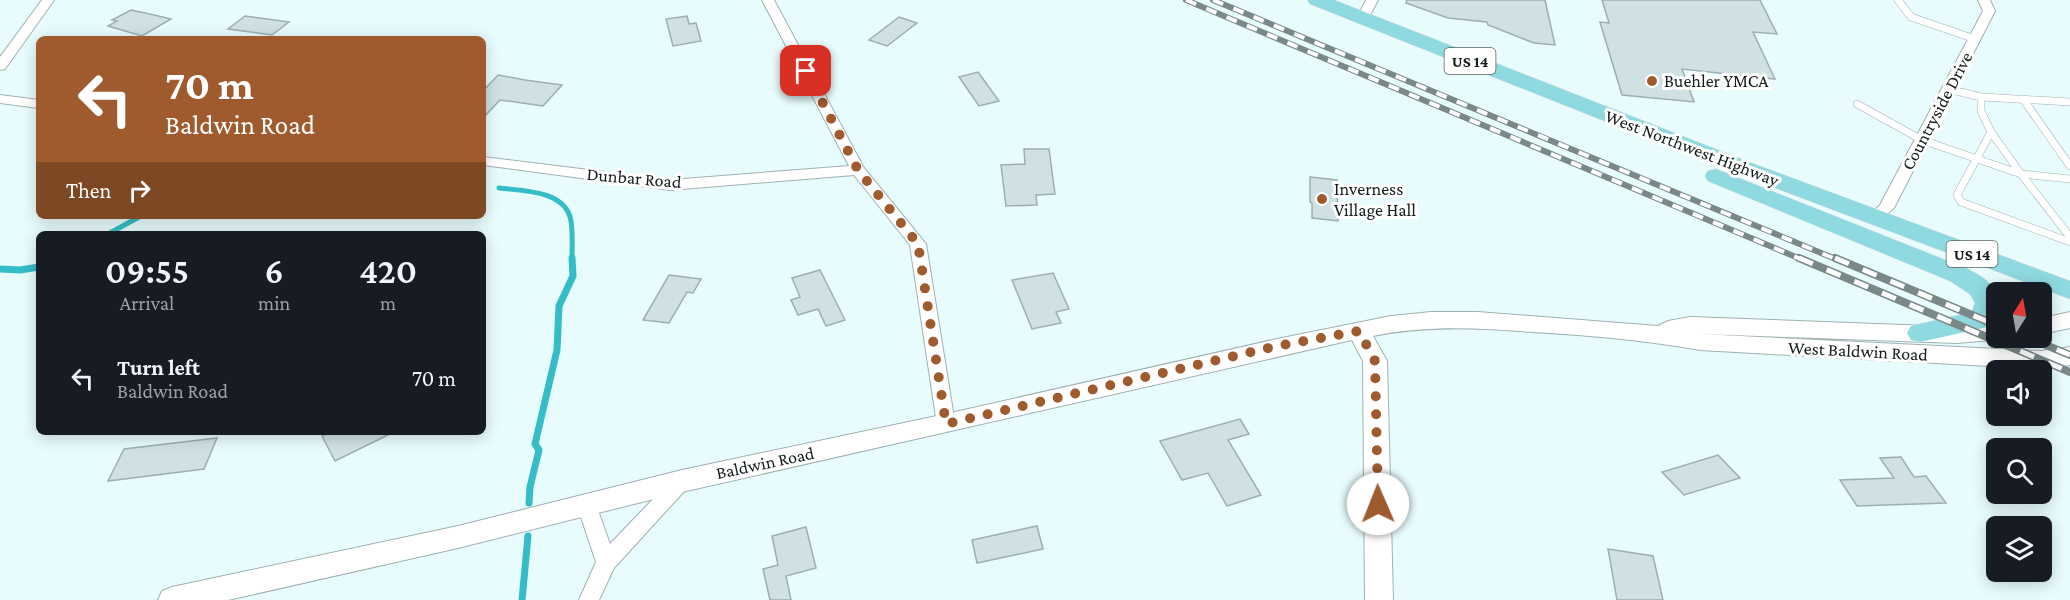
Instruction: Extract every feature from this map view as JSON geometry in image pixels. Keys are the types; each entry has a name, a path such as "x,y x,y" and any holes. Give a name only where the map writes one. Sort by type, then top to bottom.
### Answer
{"main road":[{"name":"West Northwest Highway","path":"1317,0 1368,9 1623,122 2070,290"},
{"path":"1623,122 1708,173 1959,275 1980,288 1988,303 1983,319 1920,333"},
{"name":"West Baldwin Road","path":"1359,331 1411,322 1478,320 1647,332 1700,342 2041,360 2070,356"},
{"path":"2052,324 2070,320"},
{"name":"West Baldwin Road","path":"1647,332 1690,325 1986,333"},
{"path":"1359,331 1375,361 1379,600"},
{"name":"Baldwin Road","path":"172,600 458,537 682,481 946,424 1277,346 1359,331"}],"street":[{"path":"0,66 48,0"},
{"path":"768,0 858,170 918,244 946,424"},
{"name":"Countryside Drive","path":"1875,218 1886,208 1989,11 1984,0"},
{"path":"0,99 36,104"},
{"name":"Dunbar Road","path":"486,161 670,185 858,170"},
{"path":"590,600 606,562 682,481"},
{"path":"586,505 606,562"}],"lane":[{"path":"1898,0 1911,17 1975,39"},
{"path":"1948,89 1981,97 2070,102"},
{"path":"1981,97 1981,111 1992,132 2070,237"},
{"path":"2023,99 2070,166"},
{"path":"1857,104 1922,140 2021,174 2070,179"},
{"path":"1992,132 1957,195 1961,202 2070,242"}],"building":[{"path":"1407,0 1545,0 1555,45 1534,43 1488,25 1487,22 1448,18 1406,3"},
{"path":"1602,0 1760,0 1777,34 1753,32 1775,79 1682,69 1694,102 1622,95 1600,22 1609,23"},
{"path":"131,10 171,19 142,36 108,26 117,21 112,20"},
{"path":"245,16 289,22 272,35 228,29"},
{"path":"687,16 689,24 696,23 701,41 673,46 666,19"},
{"path":"899,17 917,23 887,46 869,40"},
{"path":"978,72 999,101 979,106 959,77"},
{"path":"498,75 562,85 543,106 500,100 486,115 486,88"},
{"path":"1024,149 1049,149 1055,194 1036,195 1037,205 1006,206 1001,165 1025,164"},
{"path":"1310,177 1337,180 1338,221 1312,218"},
{"path":"820,270 845,320 826,326 818,309 798,315 791,300 800,297 792,278"},
{"path":"1053,273 1069,309 1056,312 1061,323 1032,329 1012,280"},
{"path":"669,275 701,279 693,293 687,292 669,323 643,320"},
{"path":"1240,419 1249,434 1228,440 1261,495 1227,506 1208,473 1182,480 1160,441"},
{"path":"324,435 388,435 335,461 322,436"},
{"path":"217,438 204,469 108,481 124,449"},
{"path":"1718,455 1740,478 1684,495 1662,472"},
{"path":"1901,457 1914,477 1926,476 1946,503 1857,506 1840,480 1894,478 1880,458"},
{"path":"1037,526 1043,549 977,563 972,540"},
{"path":"806,527 816,568 786,576 791,600 770,600 763,569 778,565 772,536"},
{"path":"1608,549 1653,556 1663,600 1617,600"}],"waterway":[{"path":"499,188 542,194 561,203 571,221 572,258"},
{"path":"114,231 136,219"},
{"path":"529,503 530,487 539,450 535,444 557,350 559,306 573,276 572,258"},
{"path":"0,269 20,270 36,267"},
{"path":"522,600 528,536"}],"railway":[{"path":"1186,0 1803,260"},
{"path":"1213,0 1838,260"},
{"path":"1799,258 2070,372"},
{"path":"1835,258 1986,321"},
{"path":"2052,348 2070,355"}],"place":[{"name":"Buehler YMCA","path":"1652,81"},
{"name":"Inverness Village Hall","path":"1322,199"}],"route":[{"path":"806,71 858,170 918,244 946,424 1277,346 1359,331 1375,361 1378,504"}]}
